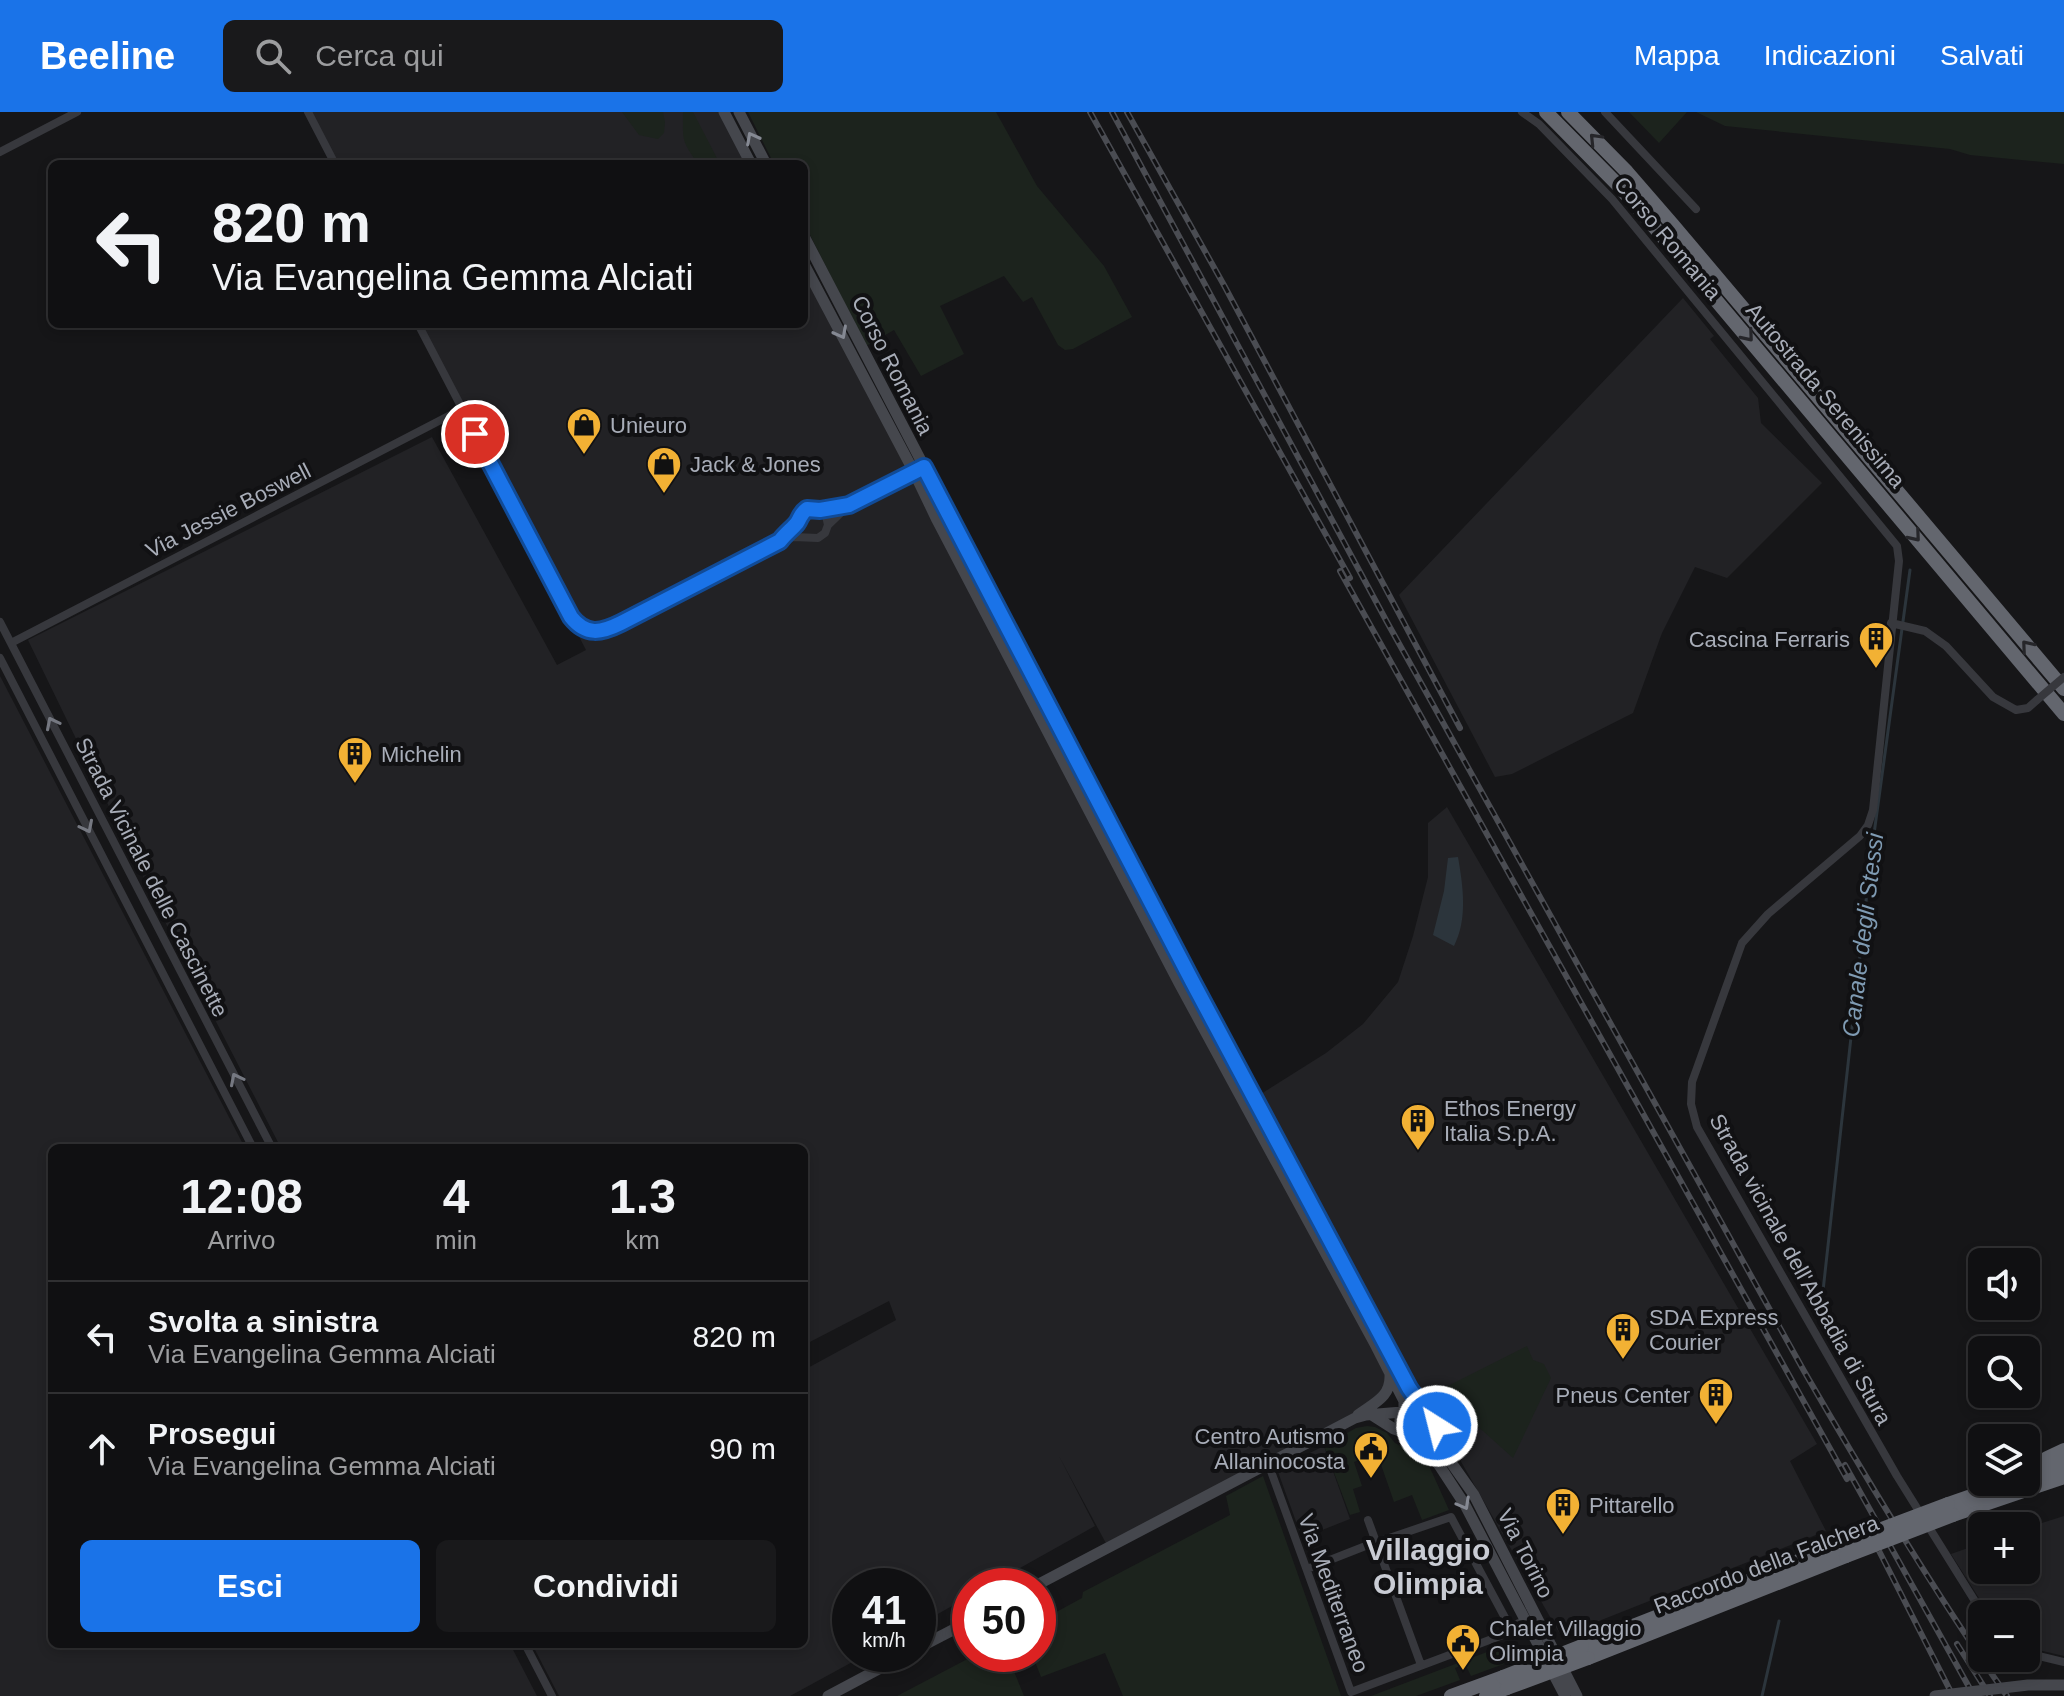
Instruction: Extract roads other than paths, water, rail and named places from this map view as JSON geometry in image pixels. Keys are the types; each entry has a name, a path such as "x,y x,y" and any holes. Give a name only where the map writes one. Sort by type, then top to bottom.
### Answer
{"highway":[{"name":"Autostrada Serenissima","path":"1546,112 1617,184 1662,236 2064,714"},
{"name":"Autostrada Serenissima","path":"1568,112 1673,225 2064,689"},
{"path":"2040,1464 2064,1450"},
{"path":"2040,1471 2064,1464"},
{"name":"Raccordo della Falchera","path":"1950,1510 1981,1506 2064,1477"},
{"path":"1981,1506 2064,1485"},
{"name":"Raccordo della Falchera","path":"1451,1696 1505,1683 1980,1496"},
{"name":"Raccordo della Falchera","path":"1486,1696 1505,1683"}],"main road":[{"path":"724,112 749,160"},
{"path":"739,112 764,160"},
{"name":"Corso Romania","path":"808,244 919,470 937,520 1179,983 1390,1372 1404,1401 1403,1411"},
{"name":"Corso Romania","path":"808,271 919,470 1419,1402"},
{"path":"1056,1575 1355,1418 1388,1391 1390,1372"},
{"path":"1371,1415 1394,1429 1419,1440 1435,1431 1438,1422 1435,1411 1419,1402 1409,1405 1403,1411 1400,1424 1403,1432"},
{"path":"1355,1418 1403,1411"},
{"name":"Via Torino","path":"1435,1431 1438,1444 1474,1495 1577,1696"},
{"name":"Via Torino","path":"1419,1440 1455,1489 1565,1696"},
{"path":"828,1696 873,1672"},
{"path":"1935,1696 2028,1685 2064,1685"}],"street":[{"path":"0,152 77,112"},
{"path":"308,112 333,160"},
{"name":"Corso Romania","path":"1522,112 1539,124 1612,199 1897,546"},
{"path":"1605,112 1696,209"},
{"path":"420,328 571,617 587,630 600,632 609,629 780,541 794,537 818,538 849,505"},
{"name":"Via Jessie Boswell","path":"11,643 462,409"},
{"path":"780,541 807,509 849,505 919,470"},
{"path":"820,510 826,516 828,525"},
{"path":"797,523 805,537"},
{"name":"Strada vicinale dell'Abbadia di Stura","path":"1897,546 1899,561 1873,810 1868,825 1860,836 1768,914 1742,943 1692,1082 1691,1104 1697,1127 1897,1476 1974,1600"},
{"name":"Strada Vicinale delle Cascinette","path":"0,622 270,1144"},
{"path":"1891,623 1925,631 1946,646 1993,697 2016,710 2028,708 2064,677"},
{"name":"Strada Vicinale delle Cascinette","path":"0,658 250,1144"},
{"path":"256,1144 266,1137"},
{"name":"Via Mediterraneo","path":"1268,1463 1351,1692 1508,1633 1510,1627 1526,1620"},
{"path":"1307,1569 1451,1517 1510,1627"},
{"path":"1368,1520 1421,1665"},
{"path":"527,1648 552,1696"},
{"path":"2040,1656 2064,1662"}],"waterway":[{"name":"Canale degli Stessi","path":"1822,1300 1871,856 1910,570"},
{"name":"Canale degli Stessi","path":"1762,1696 1779,1621"}],"railway":[{"path":"1090,112 1350,578"},
{"path":"1112,112 1387,622 1804,1371 1902,1536 2007,1696"},
{"path":"1127,112 1225,287 1460,728"},
{"path":"1340,571 1847,1479"},
{"path":"1845,1465 1974,1696"},
{"path":"1875,1543 1953,1696"},
{"path":"1957,1644 1990,1696"}],"place":[{"name":"Unieuro","path":"584,456"},
{"name":"Jack & Jones","path":"664,495"},
{"name":"Cascina Ferraris","path":"1876,670"},
{"name":"Michelin","path":"355,785"},
{"name":"Ethos Energy Italia S.p.A.","path":"1418,1152"},
{"name":"SDA Express Courier","path":"1623,1361"},
{"name":"Pneus Center","path":"1716,1426"},
{"name":"Centro Autismo Allaninocosta","path":"1371,1480"},
{"name":"Pittarello","path":"1563,1536"},
{"name":"Chalet Villaggio Olimpia","path":"1463,1672"}],"district":[{"name":"Villaggio Olimpia","path":"1428,1567"}]}
